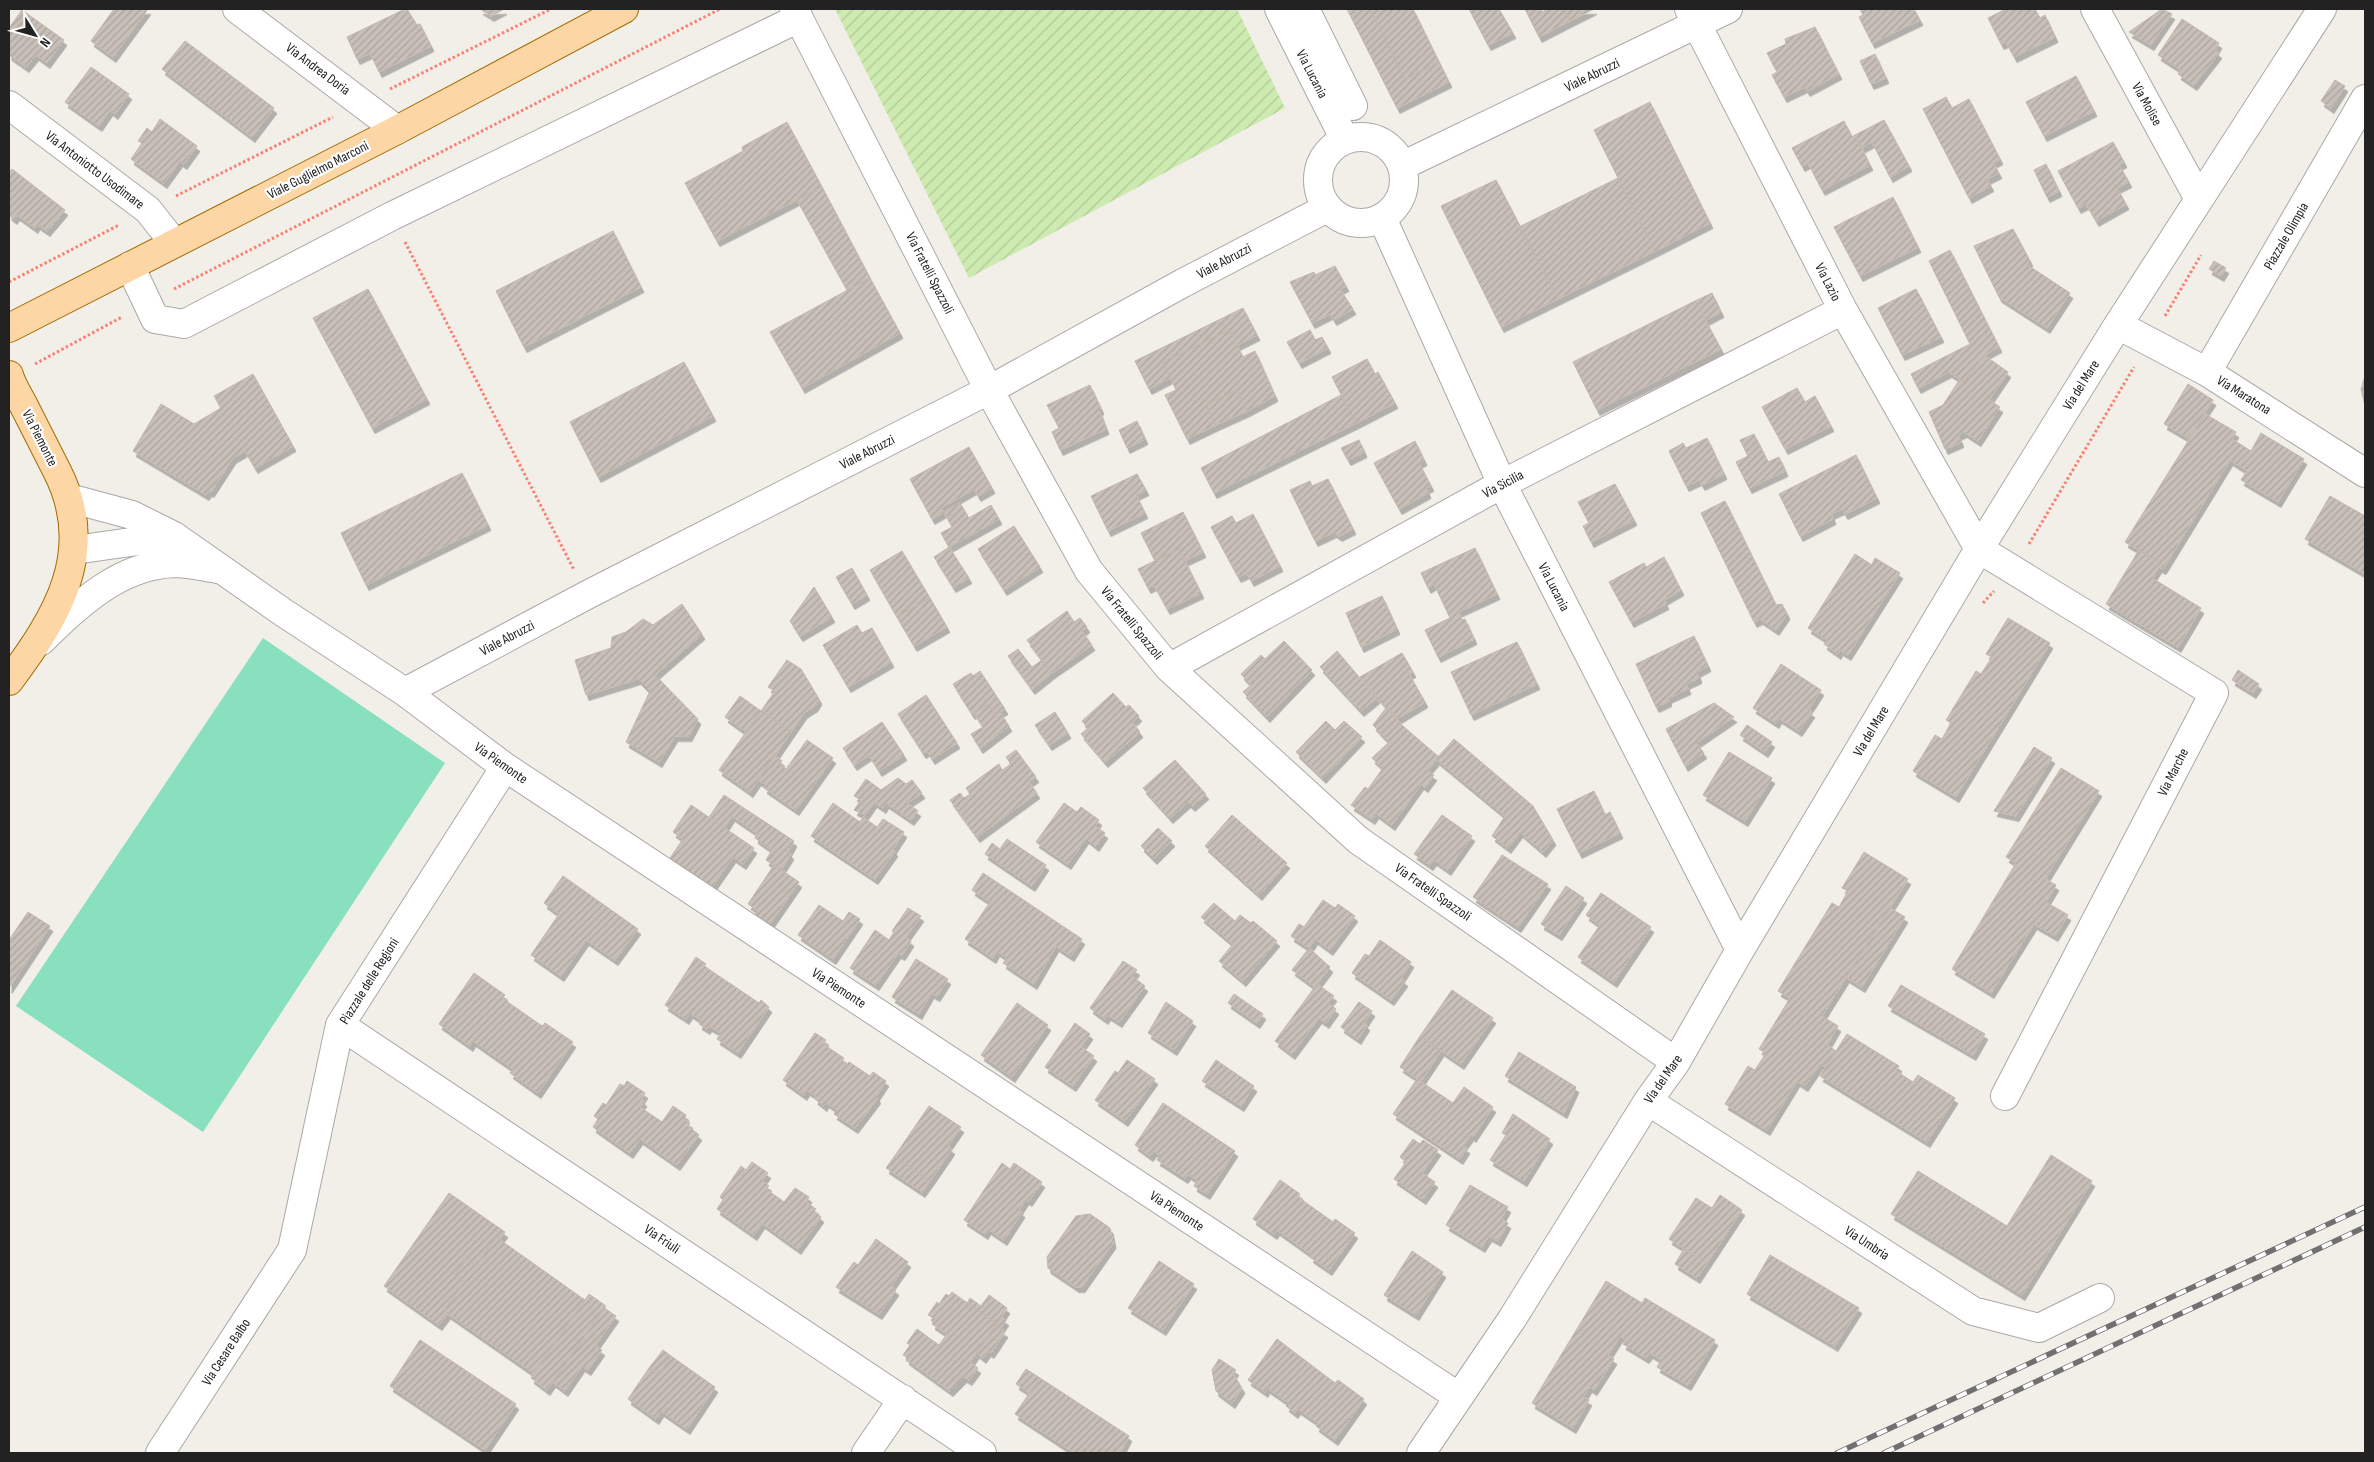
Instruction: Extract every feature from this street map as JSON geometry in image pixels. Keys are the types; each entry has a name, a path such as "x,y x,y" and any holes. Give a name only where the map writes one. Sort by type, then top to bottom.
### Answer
{"main road":[{"name":"Viale Guglielmo Marconi","path":"9,328 397,130 624,9"},
{"name":"Via Piemonte","path":"9,377 64,486 74,527 74,550 68,583 51,619 9,681"}],"street":[{"name":"Via Andrea Doria","path":"237,9 363,102 397,130"},
{"name":"Via Lucania","path":"1279,9 1345,140"},
{"path":"1305,9 1353,106"},
{"name":"Viale Abruzzi","path":"1402,166 1693,17 1728,9"},
{"name":"Via Molise","path":"2094,9 2199,199"},
{"name":"Via del Mare","path":"1420,1453 1512,1319 1648,1101 1676,1062 1740,950 1980,549 2118,325 2322,9"},
{"path":"130,266 155,319 184,324 392,216 796,13"},
{"name":"Via Fratelli Spazzoli","path":"796,13 989,390 1089,571 1169,668 1358,840 1676,1062"},
{"name":"Via Lazio","path":"1693,17 1843,310 1980,549"},
{"name":"Piazzale Olimpia","path":"2207,372 2365,99"},
{"name":"Via Antoniotto Usodimare","path":"9,105 148,210 174,243"},
{"path":"1358,137 1372,138 1385,144 1395,154 1402,166 1403,190 1392,211 1382,218 1368,223 1352,223 1339,217 1327,208 1317,183 1324,157 1345,140 1358,137"},
{"name":"Viale Abruzzi","path":"405,692 587,595 989,390 1183,283 1327,208"},
{"name":"Via Lucania","path":"1382,218 1502,484 1740,950"},
{"name":"Via Sicilia","path":"1169,668 1502,484 1843,310"},
{"name":"Via Maratona","path":"2118,325 2207,372 2365,473"},
{"name":"Via Piemonte","path":"64,486 132,515 174,536 405,692 505,767 1459,1397"},
{"path":"74,550 174,536"},
{"name":"Via Marche","path":"1980,549 2214,694 2005,1096"},
{"path":"33,648 77,607 110,582 143,568 176,563 224,570"},
{"name":"Piazzale delle Regioni","path":"292,1250 340,1025 505,767"},
{"name":"Via Friuli","path":"340,1025 982,1453"},
{"name":"Via Umbria","path":"1648,1101 1973,1311 2039,1328 2100,1298"},
{"name":"Via Cesare Balbo","path":"160,1453 292,1250"},
{"path":"866,1453 903,1399"}],"path":[{"path":"9,282 148,210 551,9"},
{"path":"9,377 146,303 720,9"},
{"path":"392,216 587,595"}],"green space":[{"path":"835,9 1237,9 1285,108 969,278"},
{"path":"263,638 445,763 203,1132 16,1006"}],"building":[{"path":"114,9 148,9 113,57 91,41"},
{"path":"407,9 417,25 420,24 431,46 379,72 370,53 357,59 347,37"},
{"path":"480,9 504,9 491,16"},
{"path":"1347,9 1370,9 1405,79 1439,62 1449,82 1397,108"},
{"path":"1370,9 1413,9 1439,62 1405,79"},
{"path":"1469,9 1499,9 1513,33 1488,45"},
{"path":"1525,9 1541,9 1542,12 1548,9 1564,9 1570,21 1539,37"},
{"path":"1564,9 1579,9 1582,15 1570,21"},
{"path":"1579,9 1594,9 1582,15"},
{"path":"1860,9 1914,9 1920,20 1872,43 1859,17 1863,15"},
{"path":"2006,9 2035,9 2040,18 2045,15 2055,37 2014,57 2006,42 2001,44 1988,18"},
{"path":"2162,9 2172,14 2151,45 2129,32"},
{"path":"22,10 64,40 47,63 36,55 26,67 9,55 9,28"},
{"path":"2182,19 2219,43 2215,50 2219,53 2194,85 2178,74 2181,70 2158,55"},
{"path":"1815,27 1839,74 1807,91 1805,87 1784,97 1772,75 1777,72 1767,53 1786,44 1785,39"},
{"path":"185,41 274,108 252,137 162,69"},
{"path":"1875,54 1886,78 1871,84 1860,61"},
{"path":"91,67 129,94 115,114 110,110 99,126 65,102"},
{"path":"2076,76 2094,111 2044,136 2026,102"},
{"path":"2335,80 2345,86 2331,108 2321,101"},
{"path":"1946,97 1952,108 1969,99 2000,159 1993,163 1999,173 1987,179 1991,186 1969,198 1923,109"},
{"path":"1650,102 1710,223 1655,251 1594,130"},
{"path":"160,119 197,146 184,164 180,161 164,183 131,159 142,143 138,141 147,128 152,132"},
{"path":"1884,120 1909,166 1890,177 1872,142 1861,148 1855,135"},
{"path":"1844,121 1852,137 1855,135 1870,165 1822,190 1808,163 1802,166 1792,148"},
{"path":"787,122 822,187 717,241 685,183 743,151 742,147"},
{"path":"2113,142 2124,162 2119,165 2129,182 2117,188 2126,204 2096,221 2086,204 2078,208 2058,171"},
{"path":"2046,164 2059,191 2047,197 2034,170"},
{"path":"12,169 65,210 47,231 37,224 35,228 17,215 14,219 9,215 9,173"},
{"path":"1618,178 1655,251 1558,299 1519,227"},
{"path":"1496,180 1558,299 1501,327 1441,206"},
{"path":"822,187 870,278 847,290 797,200"},
{"path":"1893,197 1918,247 1860,276 1834,227"},
{"path":"2013,229 2030,261 2026,264 2070,293 2047,328 1999,297 1974,246"},
{"path":"613,231 641,287 524,347 496,291"},
{"path":"1950,250 1999,347 1984,355 1964,382 1949,372 1918,388 1911,374 1970,344 1929,261"},
{"path":"2214,261 2226,268 2221,276 2209,269"},
{"path":"1335,266 1346,286 1340,289 1353,309 1334,320 1330,314 1312,323 1290,282 1314,272 1315,275"},
{"path":"870,278 900,333 802,388 770,332"},
{"path":"368,289 427,399 372,428 313,318"},
{"path":"1916,289 1941,337 1902,355 1878,308"},
{"path":"1712,293 1721,312 1706,320 1695,301"},
{"path":"1695,301 1721,349 1597,410 1573,362"},
{"path":"1243,308 1257,335 1237,345 1229,330 1163,362 1170,378 1149,389 1135,361"},
{"path":"1229,330 1243,357 1255,351 1275,396 1247,411 1237,390 1206,405 1216,425 1187,439 1165,395 1176,390 1163,362"},
{"path":"1310,330 1315,340 1322,337 1328,348 1299,363 1287,342"},
{"path":"1984,355 2008,372 1989,400 2000,407 1978,441 1964,432 1958,435 1961,442 1945,449 1929,412 1943,405 1960,379 1964,382"},
{"path":"1367,359 1375,374 1378,372 1395,403 1356,423 1332,377"},
{"path":"684,362 713,416 598,477 570,422"},
{"path":"253,374 293,446 255,468 245,451 233,458 211,492 209,491 206,495 133,451 161,404 194,424 221,408 214,396"},
{"path":"2365,376 2365,406 2361,389"},
{"path":"2188,384 2213,400 2188,438 2164,424"},
{"path":"1090,385 1101,409 1099,410 1106,429 1060,450 1052,432 1059,428 1047,405"},
{"path":"1797,388 1805,402 1815,396 1831,426 1785,449 1762,407"},
{"path":"1237,390 1247,411 1216,425 1206,405"},
{"path":"1341,395 1356,423 1214,493 1201,468"},
{"path":"2205,414 2236,432 2232,439 2251,451 2261,433 2304,459 2278,502 2241,480 2247,471 2230,460 2165,566 2125,542"},
{"path":"1137,421 1145,439 1127,448 1119,430"},
{"path":"1754,434 1768,462 1779,457 1785,471 1749,488 1736,462 1748,456 1740,440"},
{"path":"1707,438 1724,474 1702,485 1699,480 1686,486 1669,451 1683,443 1686,448"},
{"path":"1359,440 1364,452 1348,460 1341,448"},
{"path":"1415,441 1424,460 1419,463 1431,486 1426,488 1428,493 1399,509 1374,463"},
{"path":"969,447 992,488 978,496 974,489 941,508 944,512 932,519 910,479"},
{"path":"1856,455 1877,498 1845,514 1842,509 1831,514 1833,519 1800,536 1779,494"},
{"path":"462,473 488,525 366,585 341,533"},
{"path":"1137,474 1146,490 1136,495 1145,513 1108,531 1091,496"},
{"path":"1328,479 1353,529 1339,536 1334,532 1315,541 1290,490 1310,481 1312,486"},
{"path":"1615,484 1634,520 1591,542 1583,526 1589,523 1578,502"},
{"path":"2330,496 2365,516 2365,574 2305,539"},
{"path":"1725,501 1776,605 1782,604 1787,614 1776,630 1760,619 1754,622 1701,513"},
{"path":"960,503 969,518 991,505 999,519 949,547 941,533 952,527 944,512"},
{"path":"1183,512 1203,552 1184,561 1179,549 1155,561 1141,533"},
{"path":"1253,514 1280,566 1251,581 1247,573 1238,577 1211,527 1232,516 1236,523"},
{"path":"1014,526 1040,567 1004,590 978,549"},
{"path":"949,547 969,578 953,587 934,557"},
{"path":"1475,548 1497,594 1458,612 1462,620 1465,619 1474,639 1438,657 1425,630 1450,618 1434,584 1428,588 1421,573"},
{"path":"1179,549 1201,593 1167,609 1154,585 1148,588 1138,569"},
{"path":"2139,550 2165,566 2163,569 2159,567 2152,578 2201,608 2178,647 2106,604"},
{"path":"902,551 930,598 897,617 870,570"},
{"path":"1855,554 1872,565 1875,558 1900,573 1848,655 1840,650 1838,654 1824,644 1827,640 1808,628"},
{"path":"1664,557 1681,590 1664,600 1666,604 1631,622 1609,582 1644,563 1646,567"},
{"path":"852,568 867,595 852,604 836,577"},
{"path":"814,587 832,617 800,636 790,621"},
{"path":"1382,596 1397,629 1361,647 1346,613"},
{"path":"930,598 947,627 914,646 897,617"},
{"path":"682,604 702,634 655,675 698,719 689,736 675,736 659,762 626,742 650,691 638,679 586,695 575,660 611,648 612,637 626,632 643,619 653,625"},
{"path":"1067,611 1074,622 1080,618 1087,627 1082,631 1092,645 1052,673 1027,640"},
{"path":"2008,618 2050,643 1956,797 1913,771 1935,735 1942,739 1951,723 1946,720 1976,671 1981,674 1992,657 1986,654"},
{"path":"857,625 862,633 872,628 891,662 848,687 823,645"},
{"path":"1694,636 1708,666 1697,672 1699,678 1686,684 1688,689 1668,698 1669,701 1656,707 1636,664"},
{"path":"1284,641 1312,670 1267,717 1243,692 1251,685 1241,674 1261,655 1265,659"},
{"path":"1517,642 1537,684 1471,715 1451,672"},
{"path":"1018,649 1032,667 1042,660 1052,673 1032,689 1008,656"},
{"path":"1337,651 1377,698 1361,711 1320,667"},
{"path":"1402,653 1413,672 1409,674 1425,702 1397,719 1360,677"},
{"path":"787,660 801,669 819,699 815,706 804,713 791,732 761,711 775,691 768,687"},
{"path":"1781,664 1821,690 1808,710 1812,712 1799,731 1779,718 1776,723 1753,708"},
{"path":"2238,670 2259,684 2253,693 2232,680"},
{"path":"980,671 1005,709 995,715 989,704 972,714 953,684 971,673 973,676"},
{"path":"1113,693 1126,707 1129,705 1139,716 1132,722 1140,732 1105,762 1081,734 1088,728 1082,721"},
{"path":"926,695 957,743 932,759 927,751 923,753 898,714"},
{"path":"740,696 761,711 746,732 725,717"},
{"path":"1714,703 1734,717 1696,743 1704,753 1685,766 1666,729"},
{"path":"989,704 995,715 1000,712 1009,726 980,748 971,734 983,727 974,713"},
{"path":"1386,708 1404,727 1439,757 1427,771 1434,775 1425,787 1421,784 1392,825 1376,813 1372,819 1351,805 1365,787 1368,789 1383,768 1372,758 1389,742 1373,725"},
{"path":"761,711 791,732 750,792 719,770"},
{"path":"1055,712 1068,733 1049,745 1035,725"},
{"path":"1326,721 1335,730 1344,721 1362,737 1323,778 1296,752"},
{"path":"882,722 904,755 879,771 869,755 854,765 843,748"},
{"path":"1747,725 1772,742 1765,752 1740,735"},
{"path":"1454,739 1533,806 1553,840 1543,852 1520,832 1508,848 1492,836 1505,816 1436,759"},
{"path":"807,740 833,758 796,810 764,788 766,785 758,780 774,755 782,761 779,764 786,769"},
{"path":"2034,747 2052,758 2016,816 1994,811"},
{"path":"1016,750 1036,777 1029,782 1037,793 977,837 950,800 960,793 964,798 970,794 966,788 999,764 1002,770 1011,764 1006,757"},
{"path":"1729,752 1772,778 1745,821 1703,795"},
{"path":"1175,760 1206,794 1192,806 1188,802 1170,818 1143,788"},
{"path":"2061,768 2099,791 2045,879 2056,885 2046,902 2068,915 2055,936 2034,924 1991,993 1952,969 2016,863 2006,857"},
{"path":"898,778 906,784 912,780 922,793 907,803 918,811 911,820 886,803 883,808 874,802 865,815 854,810 861,800 854,796 866,779 881,790"},
{"path":"1594,791 1605,815 1610,812 1620,833 1579,853 1557,809"},
{"path":"724,795 794,841 788,852 791,854 781,870 766,860 772,850 755,838 757,833 732,816 724,828 709,817"},
{"path":"833,803 860,822 839,855 811,836"},
{"path":"1064,803 1077,812 1081,807 1099,820 1095,826 1105,833 1096,846 1086,838 1068,864 1036,842"},
{"path":"691,805 754,848 743,864 733,857 712,887 670,858 683,839 673,832"},
{"path":"1232,815 1287,863 1259,895 1205,846"},
{"path":"1442,815 1472,836 1448,870 1434,860 1430,865 1414,854"},
{"path":"863,817 877,827 883,819 904,832 893,849 895,851 875,879 839,855"},
{"path":"1158,828 1172,841 1154,859 1141,846"},
{"path":"1007,839 1046,865 1032,886 985,854 992,843 1000,849"},
{"path":"1864,852 1908,879 1822,1016 1838,1026 1827,1045 1836,1051 1825,1067 1820,1064 1805,1086 1797,1081 1767,1130 1725,1104 1748,1066 1755,1070 1766,1053 1759,1049 1790,998 1778,991 1832,903 1839,907 1848,891 1842,888"},
{"path":"1502,855 1548,884 1518,927 1473,897"},
{"path":"774,865 799,882 770,924 755,914 758,911 748,904"},
{"path":"983,873 1082,939 1071,956 1056,946 1034,984 1003,963 1007,958 997,951 993,958 965,939 990,902 972,890"},
{"path":"563,876 638,929 615,960 586,940 561,976 531,955 559,914 544,903"},
{"path":"1566,886 1584,898 1559,935 1541,924"},
{"path":"1601,893 1651,927 1614,982 1578,957 1600,925 1586,915"},
{"path":"1323,900 1335,908 1338,904 1355,916 1330,950 1315,939 1309,948 1291,936 1299,924 1304,927"},
{"path":"1214,903 1235,921 1240,915 1251,923 1253,921 1277,941 1243,981 1219,961 1233,944 1201,917"},
{"path":"819,905 843,921 849,912 860,919 833,959 798,935"},
{"path":"908,908 921,916 906,937 911,941 902,955 898,953 876,985 850,968 875,930 889,940 894,932 892,931"},
{"path":"1890,908 1905,917 1862,987 1846,977"},
{"path":"28,912 50,926 9,988 9,940"},
{"path":"1380,940 1411,962 1401,978 1405,981 1391,1000 1352,973 1365,954 1369,956"},
{"path":"1309,948 1330,967 1315,987 1292,970"},
{"path":"696,957 706,964 704,966 759,1003 761,1000 769,1007 738,1053 717,1039 721,1033 709,1026 707,1029 699,1024 701,1020 690,1013 686,1019 665,1005"},
{"path":"916,959 948,979 937,996 931,993 919,1014 892,997"},
{"path":"1123,961 1137,970 1132,976 1145,986 1119,1022 1108,1015 1105,1019 1090,1008"},
{"path":"474,973 505,995 502,998 542,1026 545,1023 573,1042 538,1093 510,1073 513,1069 473,1041 470,1046 439,1024"},
{"path":"1317,984 1334,996 1328,1003 1336,1009 1326,1023 1319,1018 1292,1054 1275,1041"},
{"path":"1901,985 1985,1034 1973,1055 1888,1006"},
{"path":"1452,990 1493,1018 1461,1064 1420,1036"},
{"path":"1234,994 1263,1014 1257,1023 1228,1003"},
{"path":"1166,1002 1193,1021 1174,1050 1148,1033"},
{"path":"1359,1002 1372,1011 1364,1023 1367,1025 1358,1039 1341,1027"},
{"path":"1017,1003 1048,1025 1012,1077 981,1055"},
{"path":"1075,1023 1090,1034 1081,1047 1094,1056 1073,1086 1045,1067"},
{"path":"815,1033 826,1040 823,1044 844,1058 842,1061 847,1065 849,1062 870,1076 873,1072 886,1081 876,1096 878,1098 855,1128 834,1114 837,1110 826,1102 824,1106 815,1099 816,1096 807,1090 804,1095 783,1080"},
{"path":"1847,1034 1899,1066 1896,1071 1913,1082 1918,1075 1955,1098 1927,1142 1820,1076"},
{"path":"1420,1036 1441,1051 1421,1081 1400,1067"},
{"path":"1519,1052 1576,1087 1564,1113 1505,1076"},
{"path":"1127,1060 1155,1079 1125,1121 1095,1100 1115,1071 1118,1073"},
{"path":"1216,1060 1254,1086 1241,1106 1202,1081"},
{"path":"1417,1079 1453,1103 1464,1087 1493,1107 1473,1137 1471,1135 1463,1146 1467,1148 1460,1159 1393,1114"},
{"path":"627,1081 645,1093 641,1099 644,1101 640,1107 662,1122 673,1106 686,1115 684,1119 690,1123 688,1126 699,1135 677,1165 640,1139 630,1153 593,1127 598,1119 594,1116 603,1103 606,1105 620,1084 624,1086"},
{"path":"1163,1103 1235,1151 1207,1194 1194,1186 1197,1180 1188,1174 1185,1178 1157,1160 1160,1156 1154,1151 1150,1156 1135,1145"},
{"path":"929,1106 961,1127 948,1146 952,1149 930,1181 894,1157"},
{"path":"1513,1114 1550,1139 1524,1181 1490,1160 1506,1135 1502,1133"},
{"path":"1413,1139 1420,1144 1423,1140 1438,1150 1422,1173 1435,1182 1423,1199 1394,1179 1406,1162 1400,1157"},
{"path":"2051,1155 2092,1181 2022,1295 1891,1214 1918,1171 2007,1226"},
{"path":"894,1157 930,1181 922,1192 886,1168"},
{"path":"752,1162 768,1173 762,1181 769,1186 766,1189 784,1202 795,1188 809,1197 806,1202 816,1209 814,1211 821,1217 798,1249 762,1223 754,1235 717,1209 723,1200 720,1197 741,1166 746,1170"},
{"path":"1002,1163 1010,1169 1014,1163 1042,1182 1029,1201 1026,1199 1019,1210 1022,1212 1004,1240 988,1229 985,1234 964,1220"},
{"path":"1280,1180 1300,1194 1298,1197 1333,1222 1335,1219 1355,1233 1329,1270 1310,1257 1312,1255 1277,1230 1274,1234 1253,1219"},
{"path":"1470,1185 1508,1207 1501,1219 1508,1223 1498,1241 1489,1236 1482,1247 1446,1225"},
{"path":"449,1193 505,1232 499,1240 496,1237 476,1266 466,1259 455,1275 464,1282 444,1311 448,1313 439,1325 384,1286"},
{"path":"1720,1195 1742,1210 1707,1263 1669,1239 1696,1198 1712,1208"},
{"path":"1090,1214 1110,1228 1113,1243 1082,1287 1076,1287 1048,1268 1047,1257 1076,1216"},
{"path":"496,1237 585,1300 533,1373 444,1311 464,1282 455,1275 466,1259 476,1266"},
{"path":"876,1239 908,1262 891,1286 896,1290 879,1314 836,1287 854,1262 858,1265"},
{"path":"1684,1249 1707,1263 1697,1278 1675,1264"},
{"path":"1412,1251 1443,1272 1416,1315 1384,1295"},
{"path":"1770,1255 1859,1308 1835,1346 1747,1294"},
{"path":"1159,1261 1194,1284 1163,1330 1128,1308"},
{"path":"1606,1281 1642,1303 1645,1298 1715,1340 1688,1385 1657,1367 1661,1360 1650,1353 1646,1358 1623,1344 1626,1339 1620,1336 1608,1355 1614,1359 1594,1390 1589,1387 1583,1397 1589,1400 1573,1428 1532,1403"},
{"path":"952,1292 997,1324 970,1362 978,1368 969,1380 964,1377 950,1391 903,1355 910,1345 907,1343 917,1329 939,1345 947,1334 932,1324 935,1319 928,1315 937,1302 939,1304 946,1294 949,1296"},
{"path":"589,1294 606,1306 547,1390 531,1378"},
{"path":"989,1295 1007,1308 997,1324 967,1303 970,1298 981,1306"},
{"path":"604,1308 616,1316 595,1346 602,1350 588,1370 582,1366 565,1391 553,1382"},
{"path":"1001,1317 1006,1320 1000,1329 1005,1332 991,1353 988,1351 983,1358 977,1353"},
{"path":"1277,1339 1335,1383 1338,1380 1364,1399 1335,1440 1316,1426 1318,1423 1298,1409 1295,1413 1286,1406 1289,1403 1267,1388 1265,1392 1248,1380"},
{"path":"420,1340 516,1404 485,1450 390,1386"},
{"path":"663,1350 671,1356 659,1375 649,1368"},
{"path":"671,1356 715,1387 687,1429 661,1411 656,1419 628,1399 649,1368 659,1375"},
{"path":"1219,1359 1236,1370 1233,1374 1242,1388 1232,1403 1216,1391 1212,1370"},
{"path":"1026,1369 1040,1378 1030,1393 1016,1384"},
{"path":"1040,1378 1129,1436 1120,1453 1074,1453 1015,1414"}],"railway":[{"path":"1837,1453 2365,1207"},
{"path":"1884,1453 2365,1227"}]}
